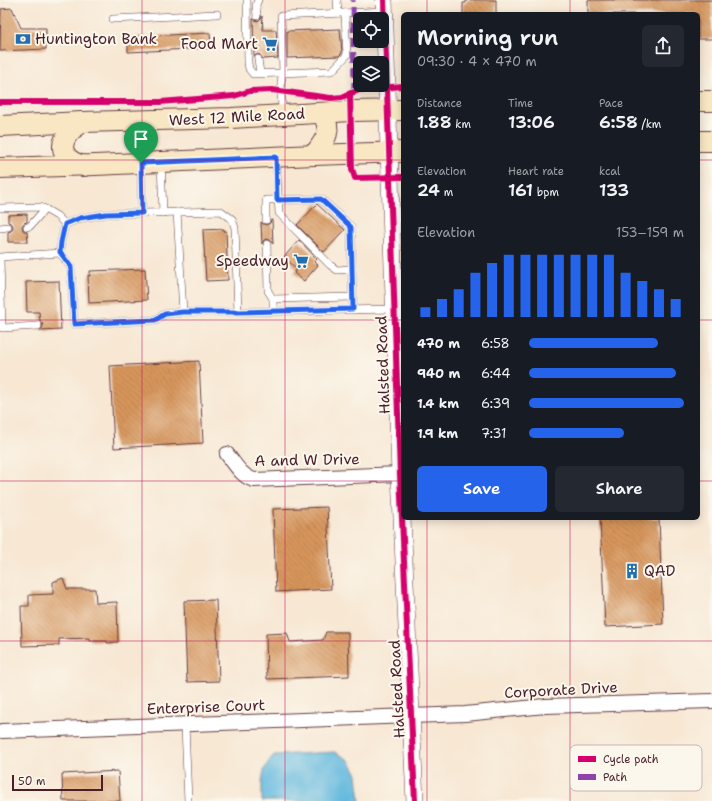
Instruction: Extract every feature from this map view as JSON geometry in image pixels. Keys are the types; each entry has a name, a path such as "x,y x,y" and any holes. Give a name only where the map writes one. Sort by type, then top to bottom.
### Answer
{"main road":[{"path":"700,101 712,101"},
{"name":"West 12 Mile Road","path":"0,126 231,118 395,110"},
{"path":"314,155 328,131 326,120 322,113"},
{"path":"82,122 68,134 64,146 64,152 68,159 74,163 84,166"},
{"path":"700,142 712,141"},
{"path":"0,168 396,153"}],"street":[{"name":"Halsted Road","path":"384,6 395,110 395,309 401,494"},
{"name":"A and W Drive","path":"227,454 244,476 248,479 254,480 400,474"},
{"name":"Halsted Road","path":"402,520 415,801"},
{"name":"Corporate Drive","path":"412,717 465,714 545,706 712,701"},
{"name":"Enterprise Court","path":"1,732 412,717"}],"lane":[{"path":"247,0 249,69 253,74 332,70 347,55 342,13 337,0"},
{"path":"257,16 256,4 258,0"},
{"path":"282,115 281,82 283,72 281,16 342,13 384,6"},
{"path":"113,19 217,14"},
{"path":"258,59 260,73"},
{"path":"276,157 277,200 279,213 330,265 337,270 352,269"},
{"path":"161,162 163,213"},
{"path":"141,163 142,213"},
{"path":"266,220 266,200 321,199 351,227 353,309"},
{"path":"0,208 40,207 56,216 65,224"},
{"path":"27,227 30,226 45,209"},
{"path":"65,224 80,218 106,214 221,211 232,219 235,228 238,312"},
{"path":"177,212 183,312"},
{"path":"65,224 60,252 71,267 74,324 155,320 165,314 183,312 273,312 395,309"},
{"path":"0,228 8,227"},
{"path":"267,244 268,291 273,299 273,312"},
{"path":"0,257 60,252"},
{"path":"0,260 2,328 38,326"},
{"path":"273,299 352,297"},
{"path":"185,725 188,801"}],"water":[{"path":"335,752 349,760 357,774 360,801 262,801 262,782 264,771 274,755"}],"building":[{"path":"466,0 496,0 496,12 463,12 463,3 466,3"},
{"path":"588,0 712,0 712,39 700,39 700,12 588,12"},
{"name":"Huntington Bank","path":"12,8 21,28 46,28 46,49 0,51 1,9"},
{"path":"262,16 263,30 276,30 278,58 263,59 259,54 254,56 253,19 258,21"},
{"path":"340,29 342,53 339,56 287,58 287,31"},
{"path":"210,33 211,48 128,52 128,37"},
{"name":"Speedway","path":"317,204 345,230 324,252 297,225"},
{"path":"27,214 27,222 22,226 23,230 27,232 28,242 8,242 8,232 11,231 13,227 12,224 8,222 8,215"},
{"path":"271,220 273,244 267,239 264,240 262,244 261,222 266,225 270,223"},
{"path":"224,229 224,231 226,231 228,280 206,281 203,230"},
{"name":"Speedway","path":"299,240 317,259 314,262 318,265 304,281 294,273 297,269 284,257"},
{"path":"145,269 147,300 89,303 88,275 90,276 90,271"},
{"path":"59,281 61,330 40,331 43,326 40,321 39,312 27,312 26,282"},
{"path":"199,361 203,443 114,448 110,366"},
{"path":"327,507 331,589 276,592 273,509"},
{"name":"QAD","path":"600,520 659,520 663,624 605,627"},
{"path":"63,578 67,589 95,589 96,603 117,602 118,642 107,643 107,641 90,641 90,638 59,639 59,645 22,646 21,606 29,606 29,595 53,594 53,582"},
{"path":"216,600 219,681 187,682 184,601"},
{"path":"326,632 348,632 349,676 267,679 266,634 287,633 290,642 323,640"},
{"path":"118,771 120,801 63,801 62,774"}],"marked path":[{"path":"353,0 354,56"}],"cycle path":[{"path":"384,0 401,496"},
{"path":"0,102 160,102 234,96 250,91 272,90 331,98 342,97 359,90 401,86"},
{"path":"350,93 352,169 355,178 401,177"},
{"path":"402,520 415,801"}],"place":[{"name":"Huntington Bank","path":"23,39"},
{"name":"Food Mart","path":"270,44"},
{"name":"Speedway","path":"301,261"},
{"name":"QAD","path":"632,571"}],"route":[{"path":"276,157 277,200 321,199 351,227 353,309 183,312 165,314 155,320 74,324 71,267 60,252 65,224 80,218 106,214 142,213 141,163 276,157"}]}
